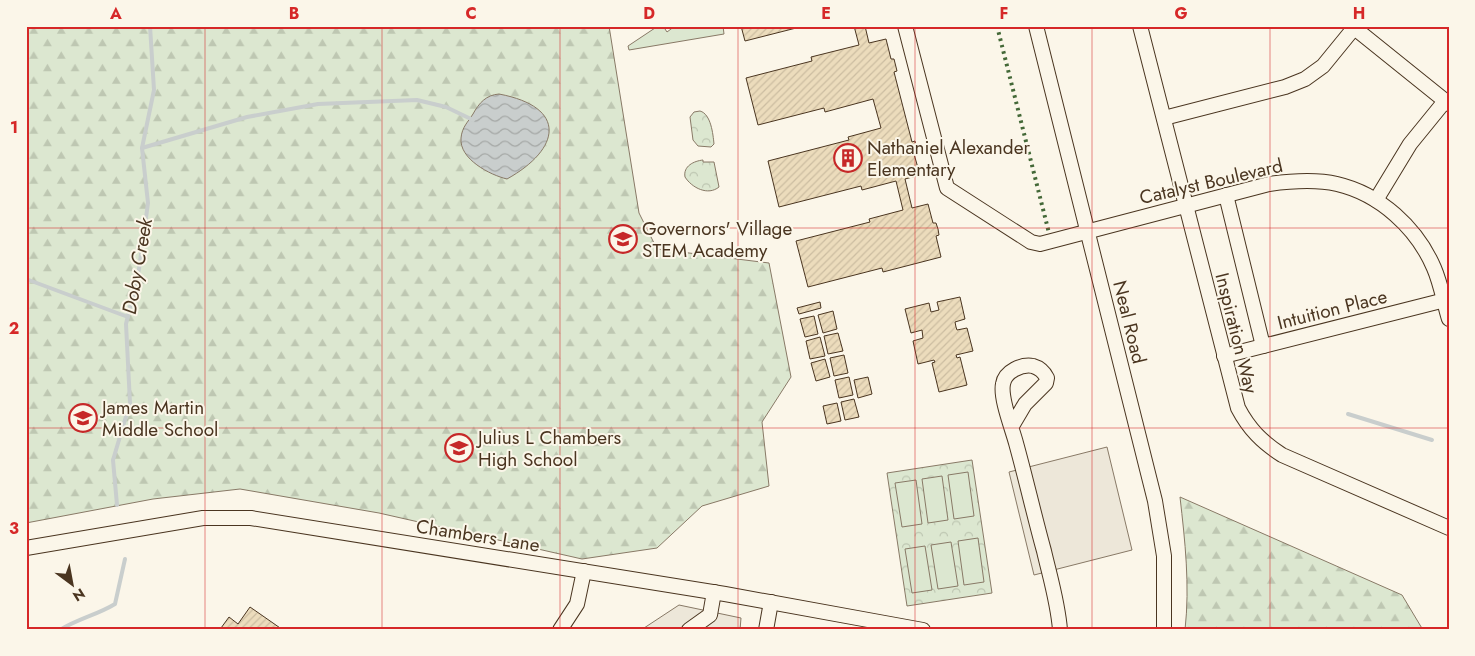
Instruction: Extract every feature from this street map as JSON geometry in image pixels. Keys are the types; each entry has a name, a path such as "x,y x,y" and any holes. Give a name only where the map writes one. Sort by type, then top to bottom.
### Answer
{"street":[{"name":"Catalyst Boulevard","path":"906,26 947,188 1031,242 1040,244 1269,184 1296,180 1338,184 1376,200 1397,215 1423,246 1435,269 1446,299 1449,320"},
{"name":"Neal Road","path":"1036,26 1158,516 1165,575 1164,630"},
{"name":"Inspiration Way","path":"1140,26 1224,356 1238,408 1248,428 1264,443 1282,455 1449,528"},
{"path":"1164,118 1285,87 1305,79 1323,66 1353,27 1447,102 1410,144 1376,200"},
{"path":"1226,195 1264,346"},
{"name":"Intuition Place","path":"1224,356 1446,299"},
{"path":"1012,426 1050,575 1060,630"},
{"name":"Chambers Lane","path":"26,548 176,522 233,517 277,521 714,592 923,630"},
{"path":"560,630 577,604 584,572"},
{"path":"689,630 710,615 714,592"},
{"path":"766,630 771,602"}],"green space":[{"path":"26,26 609,26 639,213 657,249 769,263 791,377 762,422 769,486 702,506 657,548 582,559 379,513 240,489 153,499 26,523"},
{"path":"658,26 663,26 667,32 675,26 723,26 724,34 629,50 628,46"},
{"path":"700,111 707,116 711,125 714,144 711,147 698,146 693,140 690,117 694,112"},
{"path":"703,160 703,162 714,162 719,187 715,190 700,190 685,177 687,167"},
{"path":"972,460 992,593 907,606 887,473"},
{"path":"968,472 974,516 954,519 948,475"},
{"path":"942,476 948,520 928,523 922,479"},
{"path":"916,480 922,524 902,527 895,483"},
{"path":"1180,497 1402,595 1423,630 1185,630 1187,580"},
{"path":"978,538 984,582 964,585 958,541"},
{"path":"951,542 958,586 938,589 931,545"},
{"path":"925,546 932,590 912,593 905,549"}],"shaded area":[{"path":"1107,447 1132,550 1034,575 1009,472"},
{"path":"679,605 741,618 740,630 641,630"}],"water":[{"path":"499,94 521,100 537,109 546,119 549,130 546,142 538,155 525,167 507,179 484,170 470,159 462,146 461,138 466,125 483,100"}],"building":[{"path":"741,26 804,26 745,41"},
{"name":"Nathaniel Alexander Elementary","path":"854,26 865,26 869,43 886,39 891,59 894,59 897,71 894,72 912,142 915,141 918,153 914,154 920,175 905,179 912,208 928,204 933,223 936,223 938,229 939,235 936,236 941,257 883,272 882,268 808,287 796,241 870,222 869,219 903,210 896,181 862,190 861,186 779,207 768,161 849,140 848,137 881,128 873,99 825,112 824,108 758,125 746,78 812,61 811,57 859,45"},
{"path":"960,297 965,319 955,322 956,327 957,330 967,328 973,351 956,355 957,358 960,357 967,385 939,392 932,363 935,362 934,360 918,364 913,341 923,338 922,330 911,333 905,309 929,303 931,312 939,310 937,302"},
{"path":"820,302 821,308 799,314 797,308"},
{"path":"833,311 837,329 823,333 818,315"},
{"path":"814,316 818,334 805,337 800,319"},
{"path":"838,333 843,351 828,354 824,336"},
{"path":"820,337 825,356 810,359 806,341"},
{"path":"844,355 848,373 834,376 830,358"},
{"path":"825,359 830,377 816,381 811,363"},
{"path":"849,377 853,395 839,398 835,380"},
{"path":"868,377 872,394 858,398 854,380"},
{"path":"854,399 859,417 845,420 841,402"},
{"path":"837,403 841,421 827,424 823,406"},
{"path":"250,607 283,630 221,628 229,617 238,624"}],"waterway":[{"name":"Doby Creek","path":"117,505 113,460 130,403 126,324 139,269 148,203 142,148 154,90 150,26"},
{"path":"142,148 247,117 318,104 417,100 446,107 473,120"},
{"path":"26,279 128,317"},
{"path":"1348,414 1432,440"},
{"name":"Doby Creek","path":"60,630 115,604 125,559"}],"hedge":[{"path":"997,26 1049,233"}],"place":[{"name":"Nathaniel Alexander Elementary","path":"848,158"},
{"name":"Governors' Village STEM Academy","path":"623,239"},
{"name":"James Martin Middle School","path":"83,418"},
{"name":"Julius L Chambers High School","path":"459,448"}]}
